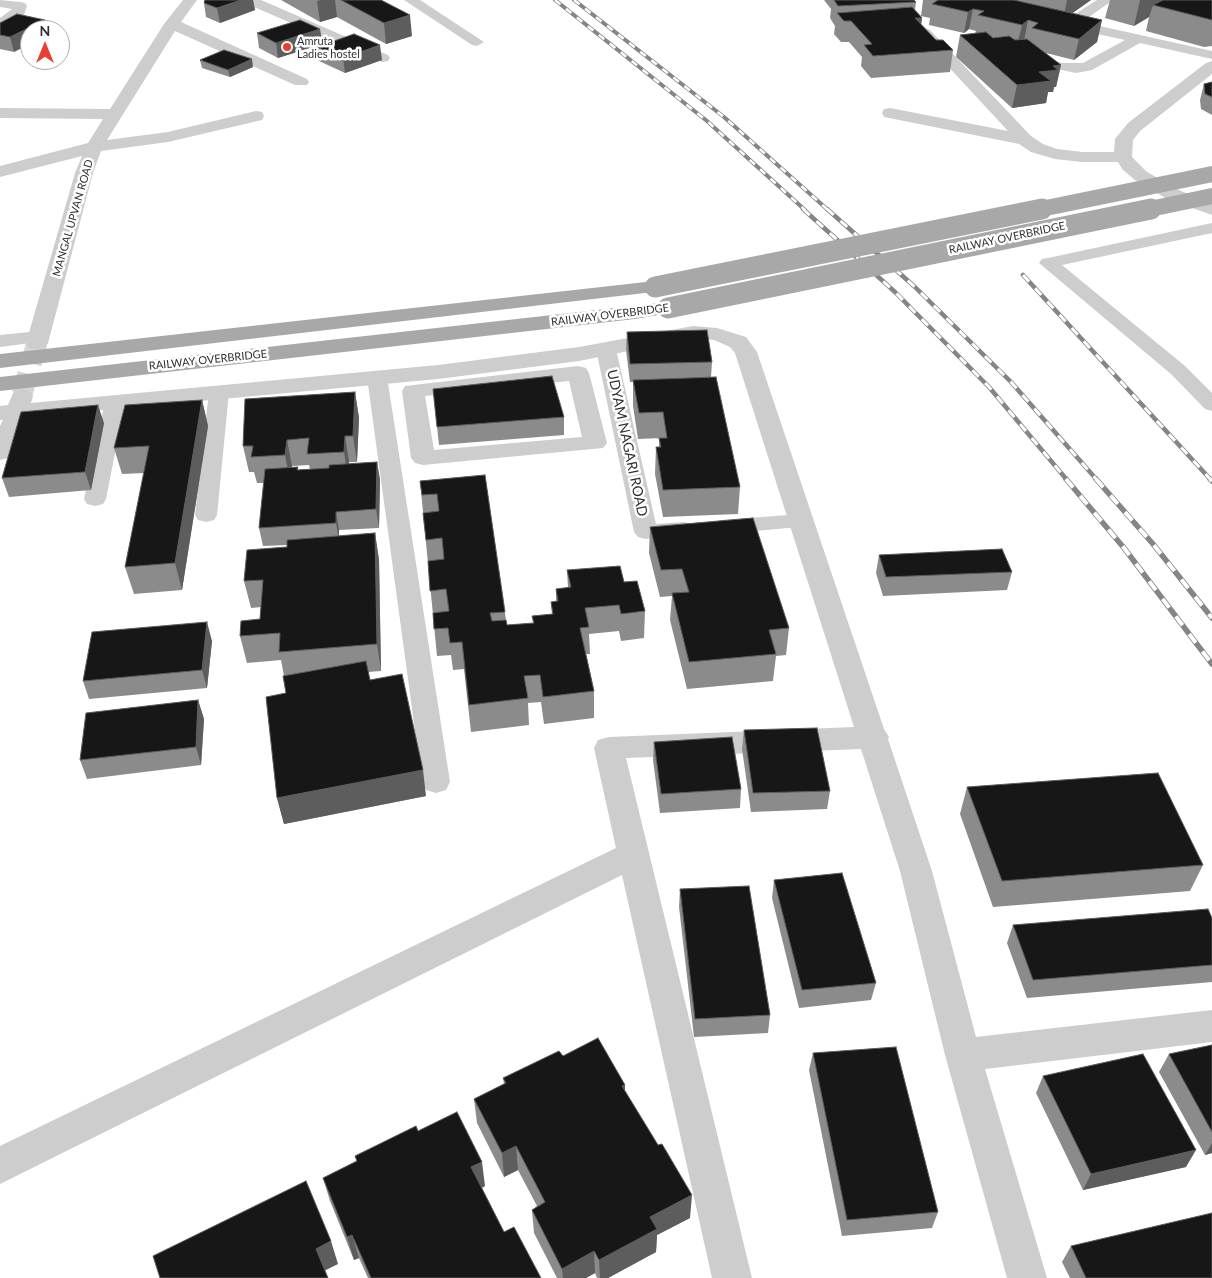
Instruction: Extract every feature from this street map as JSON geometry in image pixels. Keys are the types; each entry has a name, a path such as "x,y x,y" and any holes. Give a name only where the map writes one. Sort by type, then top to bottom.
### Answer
{"main road":[{"name":"RAILWAY OVERBRIDGE","path":"0,361 655,286 1212,174"},
{"name":"RAILWAY OVERBRIDGE","path":"0,384 668,308 1212,196"}],"street":[{"name":"MANGAL UPVAN ROAD","path":"38,340 84,174 94,147 172,24 190,0"},
{"path":"0,3 20,6 19,12 0,24"},
{"path":"172,24 301,82"},
{"path":"919,26 982,91 1025,140 1037,148 1055,154 1082,157 1123,157"},
{"path":"1212,66 1134,127 1124,139 1123,157 1130,166 1149,181 1174,195 1212,209"},
{"path":"0,113 115,114"},
{"path":"890,113 1025,140"},
{"path":"0,172 94,147 168,137 256,116"},
{"path":"0,453 13,406 115,402 377,377 476,375 578,373 595,443 423,458 413,391 476,375 693,332 717,334 738,342 746,352 874,737 916,871 963,1055 1027,1278"},
{"path":"732,1278 609,748 874,737"},
{"path":"0,1166 634,854"},
{"path":"963,1055 1212,1026"}],"lane":[{"path":"250,0 383,58"},
{"path":"411,0 477,42"},
{"path":"1070,24 1106,0"},
{"path":"1052,19 1212,55"},
{"path":"1011,54 1062,68 1076,69 1088,66 1137,39"},
{"path":"1212,228 1048,264 1178,370 1212,405"},
{"path":"0,341 38,340"},
{"name":"UDYAM NAGARI ROAD","path":"606,349 646,532 802,521"},
{"path":"377,377 436,782"},
{"path":"206,515 219,392"},
{"path":"95,498 115,402"}],"building":[{"path":"205,0 241,0 217,8 204,3"},
{"path":"341,0 381,0 410,15 384,23"},
{"path":"834,0 914,0 916,2 838,6"},
{"path":"938,0 1014,0 1102,20 1079,39 1032,28 1038,23 1028,20 1022,25 978,15 984,11 973,9 968,12 932,4"},
{"path":"1163,0 1212,0 1212,20 1153,5"},
{"path":"912,7 922,18 915,18 936,40 943,40 953,50 873,56 864,45 872,44 851,21 844,21 837,13"},
{"path":"17,14 45,20 20,20 20,32 10,37 0,35 0,23"},
{"path":"300,20 320,29 276,43 257,33"},
{"path":"986,32 993,38 1009,36 1015,40 1027,39 1061,65 1053,66 1058,70 1039,72 1051,81 1017,85 960,35"},
{"path":"354,34 380,45 343,58 317,47"},
{"path":"224,50 252,59 228,70 200,60"},
{"path":"1212,82 1212,97 1205,94 1204,84"},
{"path":"707,330 712,362 630,364 627,332"},
{"path":"552,376 564,417 437,427 433,389"},
{"path":"716,377 740,487 663,490 656,447 661,447 659,438 667,438 663,412 639,413 633,380"},
{"path":"355,392 353,436 345,436 344,452 307,454 309,438 287,440 285,455 251,457 253,446 243,446 245,399"},
{"path":"202,400 175,563 125,567 149,446 114,448 125,405"},
{"path":"98,405 85,472 2,478 21,412"},
{"path":"377,462 376,509 336,512 336,523 259,528 265,469 329,468 329,465"},
{"path":"485,475 505,612 490,613 492,621 506,620 507,625 534,623 532,616 553,614 551,602 558,601 556,589 571,587 567,570 620,566 624,582 637,581 645,611 621,614 619,605 585,608 589,627 580,628 594,691 543,697 540,675 524,676 528,698 469,705 462,642 450,643 448,628 434,629 433,613 449,611 446,589 430,591 428,561 444,559 442,538 426,540 423,513 439,511 437,494 422,495 420,481"},
{"path":"753,518 789,628 769,630 776,654 689,662 672,593 689,592 682,569 661,570 650,527"},
{"path":"375,533 377,644 279,652 280,633 240,636 241,621 260,619 263,580 244,581 247,550 287,547 287,540"},
{"path":"1002,549 1012,572 886,577 879,555"},
{"path":"207,622 202,670 83,681 92,632"},
{"path":"366,661 370,680 402,674 423,770 277,798 266,697 286,693 283,676"},
{"path":"198,700 196,747 80,760 86,713"},
{"path":"817,728 830,791 753,793 744,730"},
{"path":"732,737 741,789 661,794 654,742"},
{"path":"1158,773 1203,865 1002,881 967,787"},
{"path":"842,873 876,983 802,990 774,880"},
{"path":"749,886 770,1015 695,1019 680,889"},
{"path":"1208,909 1212,918 1212,965 1033,980 1013,925"},
{"path":"598,1038 625,1085 622,1086 658,1145 662,1144 692,1195 650,1217 657,1229 599,1260 594,1251 562,1269 532,1210 545,1202 516,1146 502,1153 474,1099 506,1083 503,1078 559,1051 563,1056"},
{"path":"1212,1045 1212,1132 1169,1054"},
{"path":"896,1047 938,1212 847,1220 813,1053"},
{"path":"1143,1054 1196,1150 1091,1174 1043,1076"},
{"path":"457,1112 482,1162 471,1167 504,1232 514,1227 541,1278 371,1278 352,1235 347,1237 323,1178 357,1161 355,1156 416,1126 418,1131"},
{"path":"306,1181 331,1241 316,1249 328,1278 160,1278 153,1256"},
{"path":"1212,1213 1212,1278 1086,1278 1071,1246"}],"tunnel":[{"path":"22,394 37,343"}],"railway":[{"path":"555,0 707,121 805,210"},
{"path":"574,0 724,117 828,210"},
{"path":"803,209 895,292 989,387 1067,480"},
{"path":"827,209 915,287 1011,382 1097,480"},
{"path":"1023,275 1211,480"},
{"path":"1066,479 1124,548 1212,664"},
{"path":"1096,479 1153,544 1212,618"}],"place":[{"name":"Amruta Ladies hostel","path":"287,47"}]}
